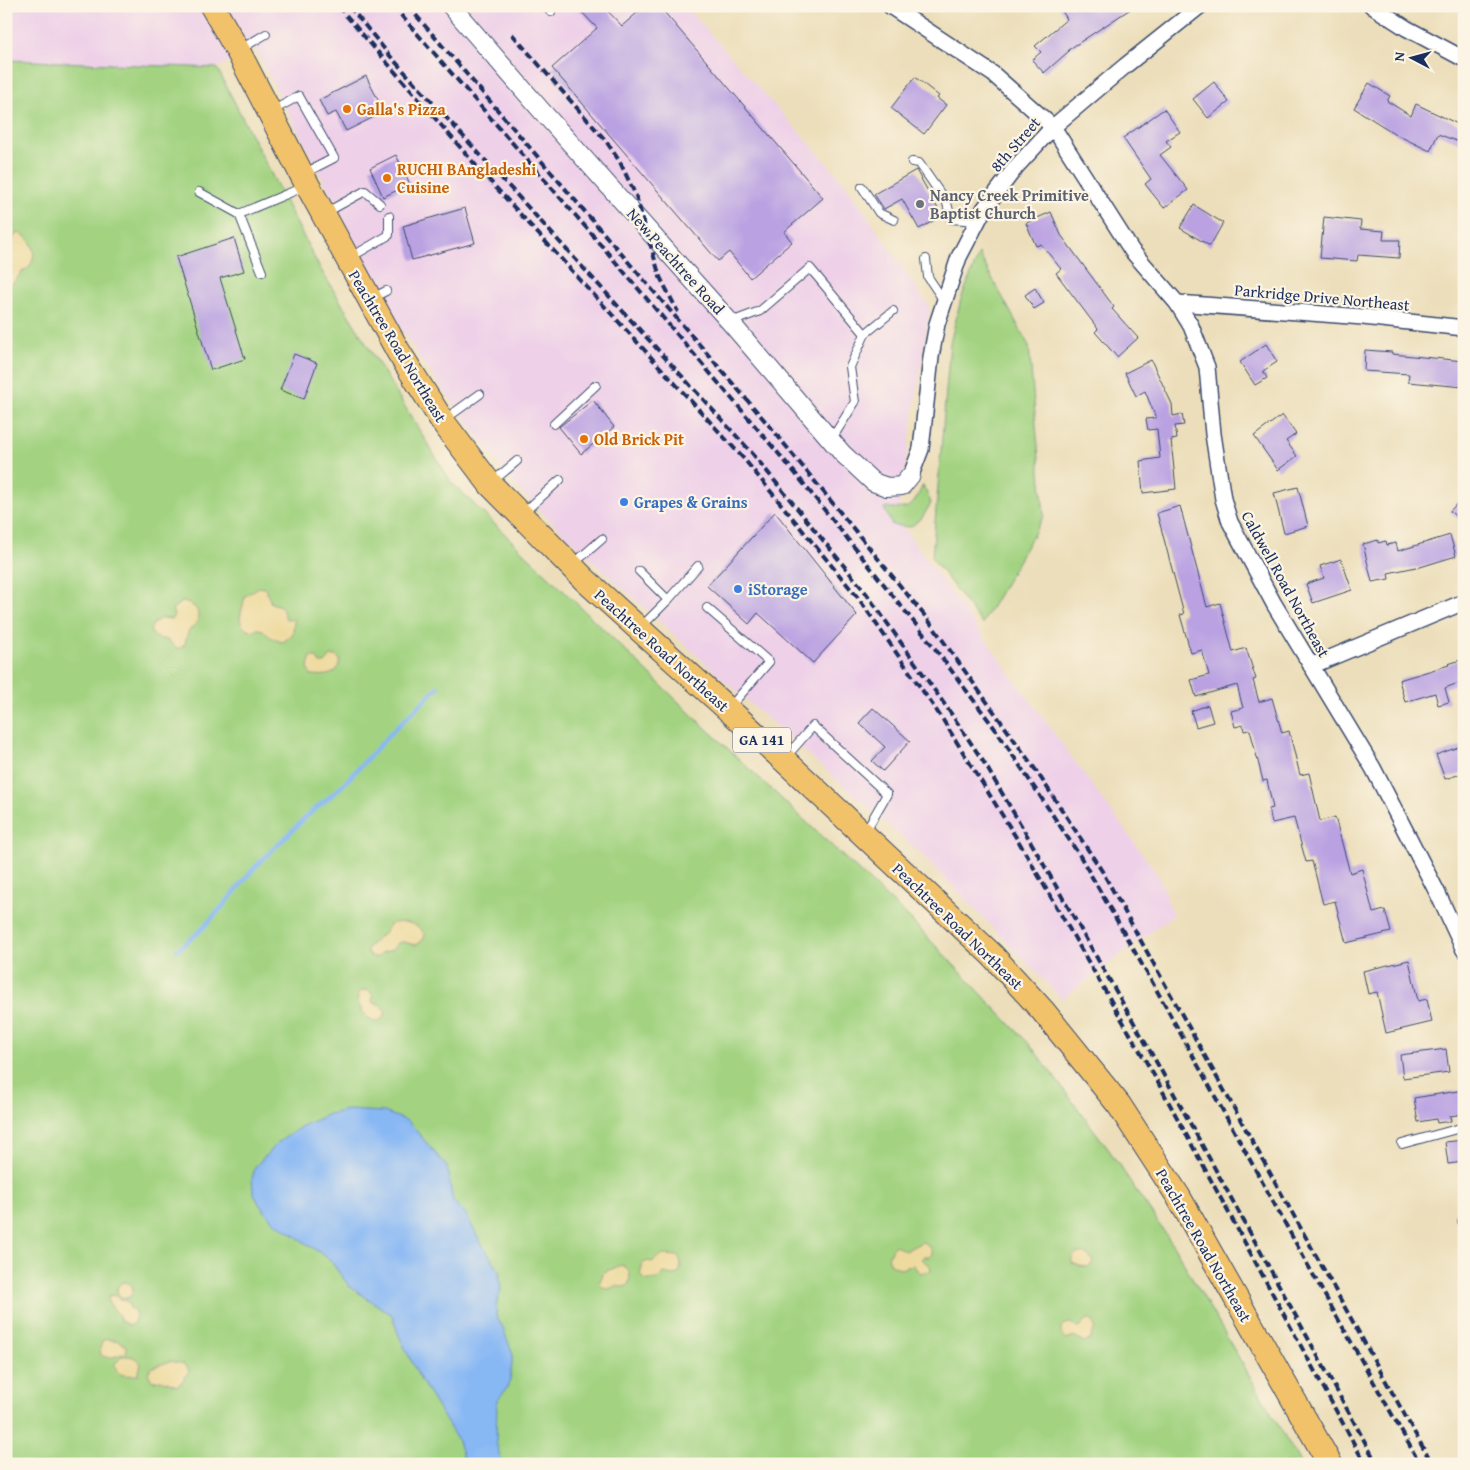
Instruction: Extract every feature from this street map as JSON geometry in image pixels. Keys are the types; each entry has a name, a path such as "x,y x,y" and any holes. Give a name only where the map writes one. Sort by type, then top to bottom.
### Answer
{"highway":[{"name":"Peachtree Road Northeast","path":"212,6 238,51 347,259 378,295 398,351 443,422 490,484 571,566 784,760 992,955 1043,1011 1119,1105 1178,1196 1330,1464"}],"street":[{"name":"Caldwell Road Northeast","path":"890,6 993,74 1044,118 1052,127 1132,251 1177,303 1191,326 1207,367 1223,498 1230,522 1274,604 1373,768 1438,894 1464,950"},
{"name":"8th Street","path":"911,475 921,449 931,357 937,324 959,257 984,209 1016,167 1052,127 1200,6"},
{"path":"1372,6 1406,28 1464,59"},
{"name":"New Peachtree Road","path":"456,8 540,109 730,322 842,453 873,482 887,487 902,486 911,475"},
{"name":"Parkridge Drive Northeast","path":"1177,303 1363,317 1464,328"},
{"path":"1311,666 1464,602"}],"lane":[{"path":"238,51 266,34"},
{"path":"239,214 305,180 334,158 299,96 269,113"},
{"path":"912,162 919,162 948,203 951,219 978,221"},
{"path":"862,187 879,213 894,220"},
{"path":"199,192 239,214 262,272"},
{"path":"323,214 365,192 380,204"},
{"path":"347,259 389,235 389,216"},
{"path":"926,259 928,277 944,301"},
{"path":"730,322 760,311 810,268 865,334"},
{"path":"831,440 855,402 850,367 865,334 893,311"},
{"path":"554,424 596,385"},
{"path":"443,422 480,394"},
{"path":"490,484 518,461"},
{"path":"520,515 560,480"},
{"path":"571,566 602,539"},
{"path":"639,629 698,566"},
{"path":"639,571 668,600"},
{"path":"707,608 769,662 728,710"},
{"path":"784,760 813,726 886,794 863,835"},
{"path":"1402,1144 1464,1127"}],"shaded area":[{"path":"6,6 685,6 844,182 930,308 897,519 1158,875 1173,915 1062,999 922,855 744,698 595,563 519,490 420,359 394,316 255,48 217,68 6,60"}],"green space":[{"path":"6,60 217,68 318,265 451,482 694,717 911,920 1031,1046 1109,1150 1173,1245 1301,1464 6,1464"},
{"path":"979,254 1029,346 1044,516 982,624 932,558 950,343 961,299"},
{"path":"923,485 931,503 922,518 910,527 892,525 884,508 905,508 913,504"}],"sand":[{"path":"18,233 30,242 33,256 29,267 9,285 6,283 6,256 11,253 13,238"},
{"path":"259,587 265,588 271,603 281,606 286,619 294,620 293,634 283,642 267,635 263,630 258,629 254,631 245,628 241,624 240,617 245,596"},
{"path":"182,602 190,604 195,608 198,617 196,624 188,632 184,646 177,649 167,640 155,637 150,630 153,624 161,618 172,619 174,615 172,609"},
{"path":"331,656 337,656 340,660 337,670 326,675 311,675 308,666 311,657 316,657 320,663 325,663"},
{"path":"405,922 415,925 422,930 425,936 422,941 416,945 403,942 398,943 392,950 381,953 376,958 368,953 367,949 378,937 384,934 388,926 393,923"},
{"path":"369,990 373,996 372,1002 379,1004 385,1010 385,1016 379,1021 367,1018 357,1001 360,991"},
{"path":"922,1242 929,1246 932,1252 929,1257 921,1259 931,1267 930,1271 920,1273 913,1265 901,1269 891,1264 888,1258 892,1248 896,1245 905,1251"},
{"path":"1079,1253 1087,1255 1092,1260 1093,1262 1089,1267 1072,1263 1073,1256"},
{"path":"665,1255 678,1256 681,1265 678,1274 664,1273 660,1278 644,1279 640,1274 643,1263 652,1262"},
{"path":"622,1265 630,1274 628,1285 624,1287 618,1285 608,1289 601,1286 600,1281 604,1272"},
{"path":"122,1282 128,1282 133,1287 131,1296 122,1298 117,1293 117,1287"},
{"path":"113,1295 128,1302 130,1308 134,1310 136,1316 133,1324 128,1325 120,1320 120,1317 108,1302 109,1296"},
{"path":"1087,1319 1093,1321 1095,1328 1090,1340 1084,1342 1074,1336 1066,1339 1061,1334 1061,1328 1064,1324 1071,1323 1077,1328 1081,1327"},
{"path":"106,1339 120,1341 127,1347 126,1353 110,1358 101,1355 102,1341"},
{"path":"122,1356 133,1357 139,1361 141,1364 138,1375 123,1375 118,1372 114,1365"},
{"path":"170,1361 184,1364 189,1371 182,1382 177,1386 161,1380 152,1381 148,1373 151,1368"}],"water":[{"path":"347,1110 384,1112 408,1121 447,1167 453,1201 466,1214 479,1240 499,1270 501,1290 497,1301 496,1315 513,1355 510,1380 507,1388 497,1400 496,1442 502,1464 465,1464 458,1441 420,1379 399,1336 392,1315 349,1286 329,1259 272,1220 259,1204 253,1191 252,1179 255,1167 276,1144 302,1126 329,1114"}],"building":[{"path":"576,6 603,6 622,26 645,6 659,6 823,198 784,232 792,242 750,278 729,252 718,261 552,68 597,28"},
{"path":"1059,6 1088,6 1091,10 1097,6 1135,6 1068,50 1044,73 1032,60 1041,52 1035,46 1067,19"},
{"path":"366,76 384,112 346,131 336,112 327,116 319,100"},
{"path":"915,77 939,96 937,98 946,105 924,134 891,108"},
{"path":"1214,82 1229,102 1208,118 1193,99"},
{"path":"1369,83 1390,96 1387,101 1411,116 1416,104 1464,127 1464,144 1438,134 1430,151 1397,135 1354,108"},
{"path":"1164,109 1180,132 1166,141 1171,147 1160,155 1188,190 1164,208 1145,184 1151,179 1123,138"},
{"path":"396,155 410,184 383,197 370,168"},
{"name":"Nancy Creek Primitive Baptist Church","path":"916,170 942,216 919,229 902,199 884,209 874,194"},
{"path":"1194,205 1223,223 1210,246 1180,228"},
{"path":"465,208 475,243 412,260 403,226"},
{"path":"1051,212 1061,235 1114,307 1112,309 1138,338 1117,357 1095,332 1098,329 1056,273 1061,269 1041,244 1036,246 1026,223"},
{"path":"1324,217 1361,221 1360,229 1384,231 1383,240 1400,240 1399,258 1358,255 1357,261 1320,258"},
{"path":"234,238 244,271 220,278 245,359 211,370 176,257"},
{"path":"1035,288 1044,303 1034,309 1025,295"},
{"path":"1266,344 1277,362 1263,371 1267,378 1255,385 1240,362"},
{"path":"1365,350 1464,361 1464,387 1408,382 1409,374 1364,371"},
{"path":"294,354 317,363 304,399 280,390"},
{"path":"1151,360 1172,404 1173,416 1182,414 1184,425 1175,426 1177,439 1171,440 1176,489 1143,493 1140,461 1160,458 1157,429 1148,430 1146,419 1156,418 1145,391 1136,396 1125,373"},
{"path":"593,400 614,427 581,454 559,427"},
{"path":"1282,415 1296,434 1286,441 1297,456 1278,470 1254,436"},
{"path":"1298,487 1308,526 1284,533 1274,493"},
{"path":"1464,496 1464,524 1450,511"},
{"path":"1180,506 1207,607 1220,603 1233,652 1246,648 1256,679 1253,680 1259,702 1272,698 1282,733 1289,731 1300,775 1309,773 1320,821 1335,817 1350,873 1362,869 1373,913 1385,910 1391,932 1346,943 1335,901 1323,904 1312,861 1306,862 1294,818 1272,823 1269,809 1273,808 1267,780 1263,781 1250,730 1244,731 1243,725 1235,727 1231,711 1243,708 1237,685 1196,697 1191,680 1209,675 1202,650 1191,653 1180,615 1184,614 1157,513"},
{"path":"775,512 857,615 813,663 758,613 749,624 707,586"},
{"path":"1450,535 1456,556 1417,568 1388,573 1389,579 1372,582 1363,544 1378,540 1378,543 1386,541 1387,545 1396,543 1398,551"},
{"path":"1341,559 1352,590 1313,603 1306,584 1324,578 1320,566"},
{"path":"1464,659 1464,681 1445,688 1449,702 1438,705 1435,693 1405,702 1399,680"},
{"path":"1208,705 1213,722 1196,727 1191,711"},
{"path":"873,708 910,741 883,771 872,761 885,747 859,723"},
{"path":"1464,745 1464,773 1445,779 1436,755"},
{"path":"1409,960 1418,1001 1427,999 1432,1022 1386,1033 1377,992 1368,994 1363,971"},
{"path":"1446,1049 1449,1072 1403,1078 1400,1055"},
{"path":"1464,1090 1464,1114 1450,1116 1451,1121 1437,1123 1436,1119 1418,1122 1414,1098"},
{"path":"1464,1140 1464,1162 1448,1164 1445,1142"}],"waterway":[{"path":"177,950 199,932 255,867 307,816 340,788 392,732 438,687"}],"railway":[{"path":"338,6 479,169 744,459 859,599 943,720 1019,842 1155,1077 1365,1464"},
{"path":"349,6 391,57 752,453 866,593 983,761 1028,837 1162,1072 1377,1464"},
{"path":"393,6 590,232 795,473 933,646 996,730 1080,856 1420,1464"},
{"path":"408,6 772,429 929,621 1035,769 1102,871 1432,1464"},
{"path":"512,34 606,141 620,162 636,196 660,277 678,312"}],"place":[{"name":"Galla's Pizza","path":"347,109"},
{"name":"RUCHI BAngladeshi Cuisine","path":"387,178"},
{"name":"Nancy Creek Primitive Baptist Church","path":"920,204"},
{"name":"Old Brick Pit","path":"584,439"},
{"name":"Grapes & Grains","path":"624,502"},
{"name":"iStorage","path":"738,589"}]}
